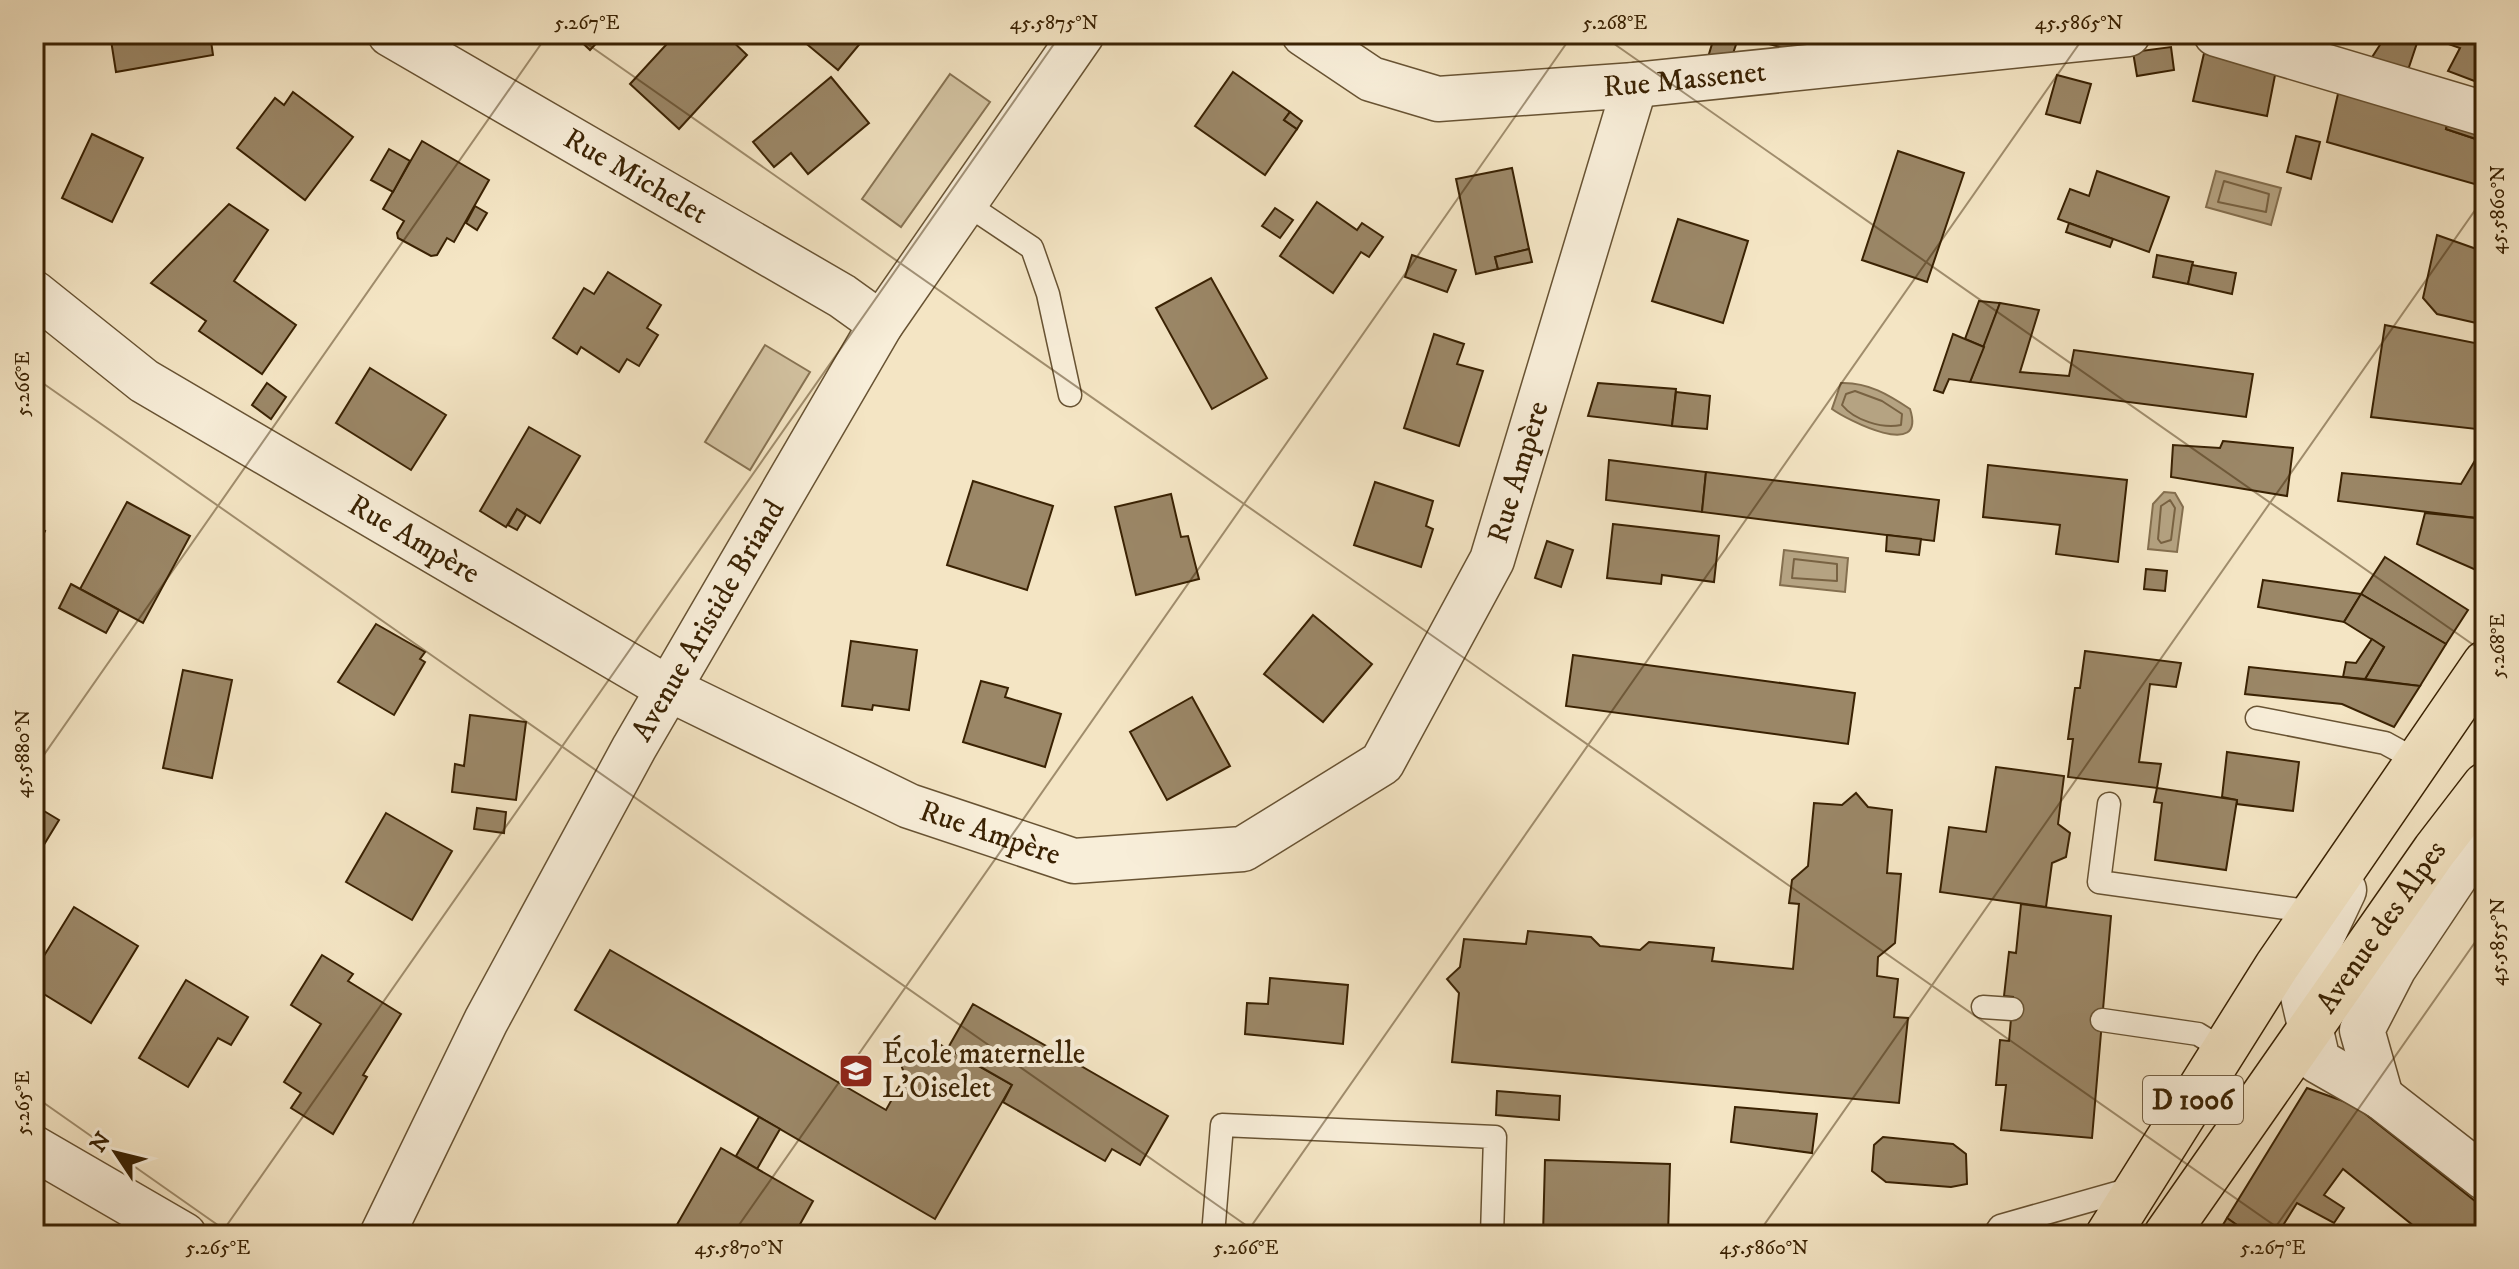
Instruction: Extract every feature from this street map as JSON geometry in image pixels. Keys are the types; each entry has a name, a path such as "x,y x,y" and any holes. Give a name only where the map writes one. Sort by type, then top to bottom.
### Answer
{"main road":[{"name":"D 1006","path":"2108,1235 2314,912 2485,663"},
{"name":"Avenue des Alpes","path":"2310,1030 2435,850 2485,785"},
{"name":"D 1006","path":"2166,1235 2310,1030"}],"street":[{"name":"Rue Michelet","path":"390,34 842,296 881,324"},
{"name":"Avenue Aristide Briand","path":"382,1235 486,1021 669,689 881,324 962,201 1082,34"},
{"name":"Rue Massenet","path":"1304,34 1371,79 1438,99 1635,85 2128,34"},
{"path":"2216,34 2485,114"},
{"name":"Rue Ampère","path":"34,293 144,381 669,689 909,806 1074,861 1243,849 1382,763 1492,560 1635,85"},
{"path":"2378,815 2300,983 2318,1061 2381,1097 2485,1178"},
{"path":"2381,1097 2362,1030 2394,968 2477,844 2485,818"},
{"path":"34,1148 184,1235"}],"lane":[{"path":"962,201 1032,248 1048,294 1070,395"},
{"path":"2257,718 2385,743 2416,760"},
{"path":"2109,804 2099,882 2314,912"},
{"path":"1983,1007 2012,1009"},
{"path":"2102,1020 2198,1034 2224,1050"},
{"path":"1213,1235 1222,1125 1495,1137 1492,1235"},
{"path":"1994,1235 2000,1226 2139,1187"}],"shaded area":[{"path":"950,74 990,102 901,227 862,199"},
{"path":"765,345 810,372 750,470 705,442"}],"water":[{"path":"2216,171 2281,188 2271,225 2206,207"},
{"path":"1841,383 1869,387 1910,409 1912,424 1907,432 1897,435 1883,433 1832,409"},
{"path":"2164,492 2175,493 2183,507 2177,552 2148,549 2153,504"},
{"path":"1784,550 1848,558 1845,592 1780,585"}],"building":[{"path":"110,34 210,34 213,55 116,72"},
{"path":"573,34 605,34 590,50"},
{"path":"676,34 725,34 747,55 679,129 630,84"},
{"path":"809,34 868,34 838,70 803,41"},
{"path":"1474,34 1511,34 1476,41"},
{"path":"1715,34 1795,34 1791,50 1739,36 1730,62 1706,64"},
{"path":"2387,34 2420,34 2406,76 2367,65"},
{"path":"2420,34 2485,34 2485,85 2448,71 2460,48"},
{"path":"2171,47 2174,70 2137,76 2133,52"},
{"path":"2205,49 2277,65 2267,116 2193,101"},
{"path":"1233,72 1290,112 1284,120 1297,129 1265,175 1195,126"},
{"path":"2057,75 2091,84 2080,123 2046,114"},
{"path":"831,77 869,123 808,174 791,153 774,167 753,142"},
{"path":"2340,85 2449,118 2446,129 2485,142 2485,187 2327,142"},
{"path":"293,92 353,137 305,200 237,148 275,98 284,105"},
{"path":"1290,112 1302,121 1297,129 1284,120"},
{"path":"2449,118 2485,129 2485,142 2446,129"},
{"path":"92,134 143,158 112,222 62,198"},
{"path":"2296,136 2320,142 2311,179 2287,172"},
{"path":"422,141 489,180 454,242 447,238 437,255 431,256 398,238 397,233 404,221 383,209"},
{"path":"389,149 410,161 393,192 371,180"},
{"path":"1898,151 1964,173 1927,282 1862,260"},
{"path":"1512,168 1529,249 1495,257 1498,269 1476,274 1456,179"},
{"path":"2097,171 2169,197 2149,252 2058,219 2070,189 2089,196"},
{"path":"1317,202 1357,230 1362,223 1383,237 1369,257 1361,252 1333,293 1280,256"},
{"path":"229,204 268,230 234,281 296,325 262,374 199,331 206,321 151,283"},
{"path":"475,206 487,213 477,230 466,223"},
{"path":"1275,208 1293,220 1280,238 1262,226"},
{"path":"1678,219 1748,241 1723,323 1652,301"},
{"path":"2069,223 2113,239 2110,247 2066,232"},
{"path":"2437,235 2485,252 2485,325 2437,314 2423,298"},
{"path":"1529,249 1532,262 1498,269 1495,257"},
{"path":"1412,255 1456,270 1447,292 1405,277"},
{"path":"2157,255 2193,262 2188,284 2153,277"},
{"path":"2192,265 2236,273 2232,294 2188,284"},
{"path":"608,272 661,305 647,328 658,335 639,366 627,359 619,372 581,347 577,354 553,338 584,288 594,294"},
{"path":"1211,278 1267,378 1212,409 1156,308"},
{"path":"1979,301 2000,303 1984,347 1965,339"},
{"path":"2000,303 2039,310 2020,372 2069,376 2074,350 2253,374 2246,417 1970,382"},
{"path":"2385,325 2485,345 2485,430 2371,417"},
{"path":"1434,334 1464,344 1457,364 1483,371 1459,446 1404,428"},
{"path":"1953,334 1984,347 1970,382 1949,379 1943,393 1934,390"},
{"path":"370,368 446,415 411,470 336,423"},
{"path":"267,383 286,397 271,419 252,405"},
{"path":"1598,383 1676,389 1672,426 1588,416"},
{"path":"1676,392 1710,396 1707,429 1672,426"},
{"path":"529,427 580,456 540,523 517,509 506,527 480,511"},
{"path":"2223,441 2293,448 2287,496 2171,477 2173,445 2220,448"},
{"path":"2480,452 2485,455 2485,519 2338,501 2342,473 2461,484"},
{"path":"1609,460 1706,472 1702,512 1606,500"},
{"path":"1988,465 2127,480 2118,562 2056,554 2060,525 1983,517"},
{"path":"1706,472 1939,500 1934,541 1702,512"},
{"path":"973,481 1053,506 1027,590 947,565"},
{"path":"1375,482 1433,501 1426,526 1433,529 1421,567 1354,545"},
{"path":"1171,494 1181,537 1188,536 1199,579 1136,595 1115,507"},
{"path":"127,502 190,536 143,623 80,589"},
{"path":"517,509 526,515 517,530 508,525"},
{"path":"2425,513 2485,519 2485,574 2417,544"},
{"path":"1613,524 1719,536 1714,582 1662,575 1661,584 1607,578"},
{"path":"34,525 45,531 34,553"},
{"path":"1887,535 1921,539 1919,555 1886,551"},
{"path":"1547,541 1573,550 1561,587 1535,578"},
{"path":"2385,557 2468,610 2446,644 2361,594"},
{"path":"2146,569 2167,571 2165,591 2144,589"},
{"path":"2263,580 2361,594 2344,622 2258,607"},
{"path":"71,584 119,610 106,633 59,608"},
{"path":"2361,594 2446,644 2420,686 2365,679 2384,647 2344,622"},
{"path":"1313,615 1372,664 1323,722 1264,674"},
{"path":"376,624 425,652 420,659 425,662 394,715 338,682"},
{"path":"2372,639 2384,647 2365,679 2343,677 2346,662 2356,663"},
{"path":"851,641 917,650 909,710 873,705 872,710 842,706"},
{"path":"2085,651 2181,663 2176,687 2150,684 2139,762 2161,764 2157,788 2068,777 2073,739 2068,739 2075,688 2080,688"},
{"path":"1573,655 1855,693 1848,744 1566,706"},
{"path":"2249,667 2420,686 2394,727 2342,704 2245,694"},
{"path":"183,670 232,680 212,778 163,768"},
{"path":"981,681 1008,688 1005,697 1061,714 1045,767 963,742"},
{"path":"1192,697 1230,766 1167,800 1130,732"},
{"path":"470,715 526,722 516,800 452,792 455,764 464,766"},
{"path":"2227,752 2299,762 2293,811 2237,804 2237,800 2222,797"},
{"path":"1996,767 2064,776 2058,824 2070,833 2066,857 2052,863 2046,907 1940,892 1949,827 1986,832"},
{"path":"2157,788 2237,800 2226,870 2155,860 2162,803 2154,802"},
{"path":"1856,793 1868,807 1892,810 1887,873 1901,874 1895,943 1878,957 1877,976 1898,979 1894,1017 1908,1018 1899,1103 1452,1062 1459,993 1447,979 1460,967 1464,939 1526,944 1528,931 1591,937 1600,946 1640,950 1649,942 1714,948 1712,961 1793,969 1799,904 1789,903 1792,880 1808,866 1814,803 1842,805"},
{"path":"34,805 59,820 34,861"},
{"path":"477,808 506,812 504,833 474,829"},
{"path":"386,813 452,851 412,920 346,882"},
{"path":"2021,904 2111,916 2092,1138 2001,1130 2006,1085 1996,1085 2000,1040 2009,1041 2013,997 2004,996 2009,952 2016,953"},
{"path":"74,907 138,946 91,1023 34,988 34,972"},
{"path":"610,950 886,1110 905,1076 899,1059 941,1045 1012,1085 935,1219 575,1010"},
{"path":"322,955 353,974 348,981 401,1014 363,1075 367,1077 333,1134 291,1108 301,1093 284,1082 321,1024 291,1005"},
{"path":"1270,978 1348,985 1343,1044 1245,1034 1247,1003 1268,1004"},
{"path":"186,980 248,1017 231,1045 218,1038 188,1087 139,1058"},
{"path":"973,1004 1168,1116 1140,1165 1112,1149 1105,1161 1003,1102 1012,1085 948,1048"},
{"path":"2307,1088 2354,1105 2485,1209 2485,1235 2425,1235 2343,1169 2324,1195 2344,1208 2334,1223 2297,1203 2277,1235 2251,1235 2227,1218"},
{"path":"1497,1091 1560,1096 1559,1120 1496,1115"},
{"path":"1735,1107 1817,1114 1812,1153 1731,1142"},
{"path":"759,1117 780,1129 757,1169 736,1156"},
{"path":"1883,1137 1953,1144 1966,1154 1967,1184 1951,1187 1886,1182 1872,1171 1874,1145"},
{"path":"721,1148 813,1201 794,1235 671,1235"},
{"path":"1545,1160 1670,1164 1668,1235 1543,1235"},
{"path":"2227,1218 2251,1235 2217,1235"}],"place":[{"name":"École maternelle L'Oiselet","path":"856,1071"}]}
